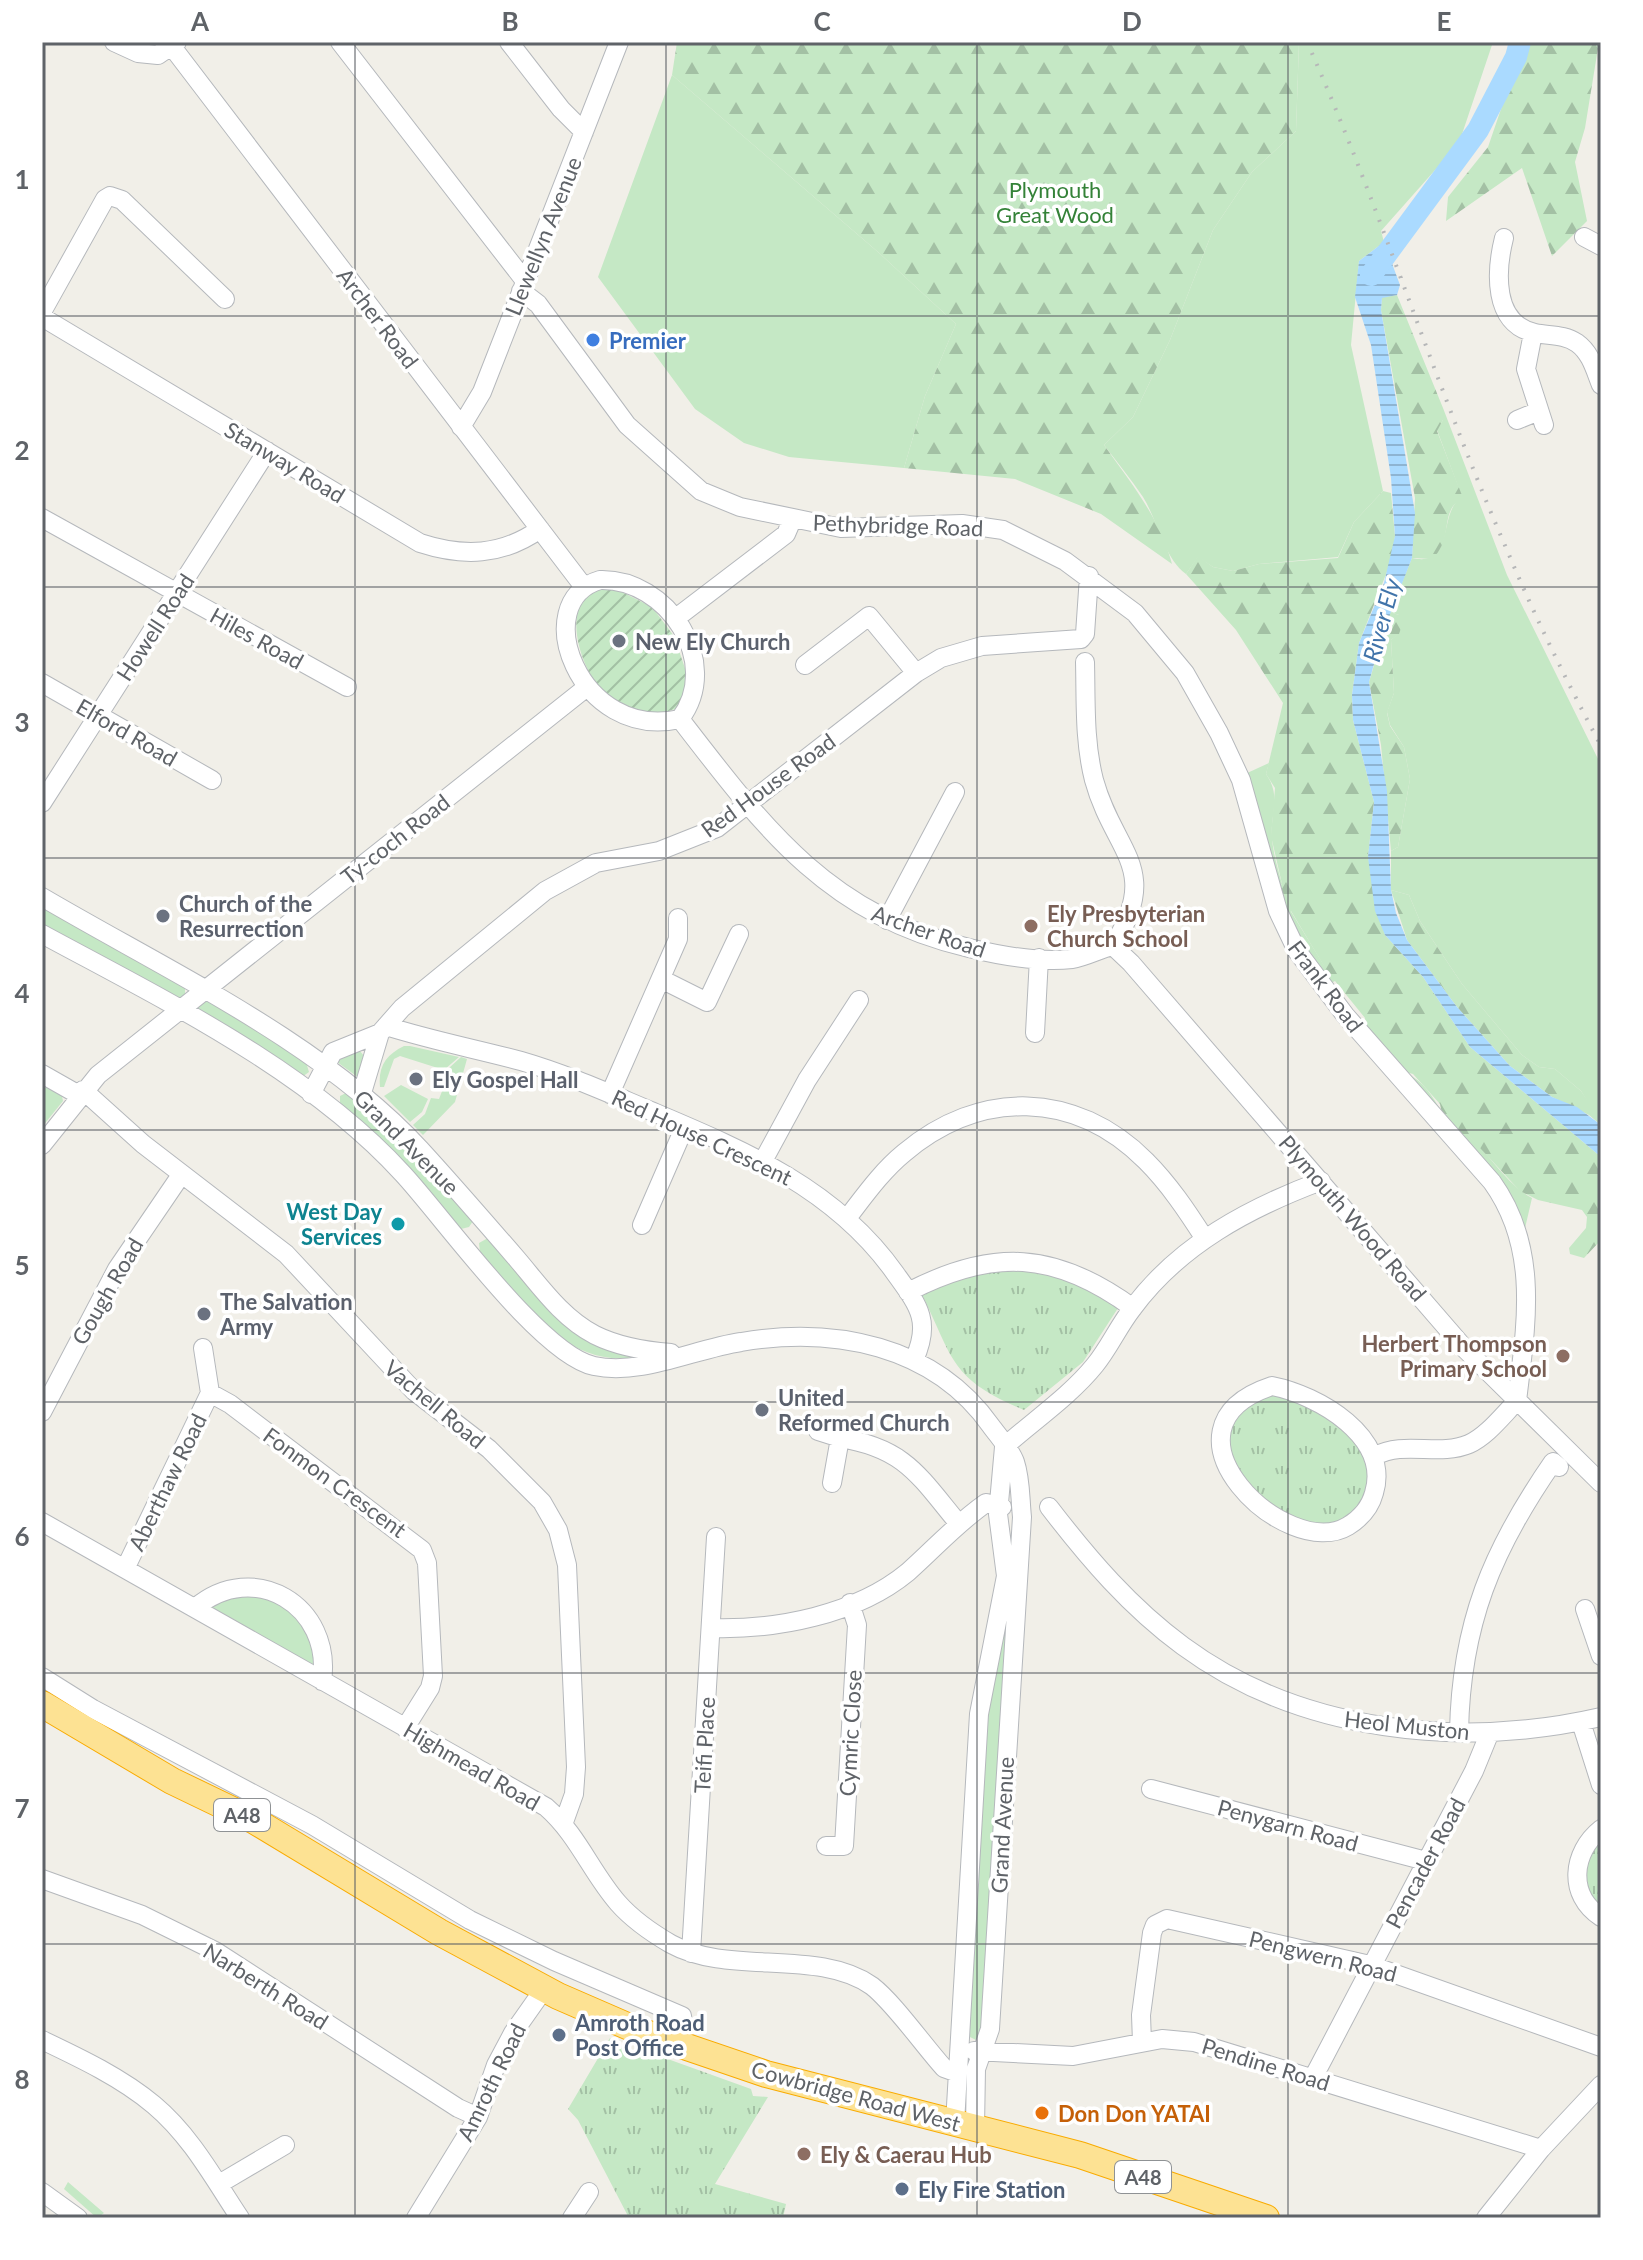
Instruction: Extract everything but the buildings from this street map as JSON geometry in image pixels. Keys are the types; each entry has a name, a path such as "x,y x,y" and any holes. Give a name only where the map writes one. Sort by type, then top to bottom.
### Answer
{"highway":[{"name":"Cowbridge Road West","path":"42,1704 160,1774 261,1811 439,1932 544,1989 675,2045 766,2074 1080,2155 1266,2218"}],"street":[{"name":"Archer Road","path":"114,42 138,53 158,55 175,45 584,587"},
{"name":"Pethybridge Road","path":"340,42 627,425 680,476 721,500 792,520 841,528 984,525 1027,541 1089,576"},
{"path":"509,42 561,109 584,132"},
{"name":"Llewellyn Avenue","path":"461,427 482,392 619,42"},
{"path":"42,315 105,199 110,196 122,200 225,299"},
{"path":"1504,238 1498,274 1503,305 1509,318 1533,333 1574,340 1588,353 1601,385"},
{"name":"Stanway Road","path":"42,315 420,543 441,550 482,553 515,545 540,529"},
{"path":"1517,420 1542,418 1526,369 1533,333"},
{"name":"Howell Road","path":"42,803 267,451"},
{"name":"Hiles Road","path":"42,518 347,687"},
{"name":"Pethybridge Road","path":"676,618 786,534 792,520"},
{"name":"Red House Road","path":"324,1065 333,1052 383,1030 435,981 569,876 596,863 688,842 717,828 916,673 941,658 982,646 1081,639 1085,634 1089,576"},
{"name":"Frank Road","path":"1089,576 1135,613 1185,673 1241,780 1278,911 1308,970 1502,1197 1522,1241 1526,1272 1525,1325 1517,1401"},
{"path":"600,580 628,583 656,598 676,618 694,656 696,672 693,698 680,719 643,723 621,716 587,687 576,669 566,629 567,611 584,587 600,580"},
{"path":"805,665 869,616 916,673"},
{"path":"1085,662 1087,748 1095,782 1134,869 1136,885 1132,913 1113,946"},
{"name":"Elford Road","path":"42,683 212,780"},
{"name":"Ty-coch Road","path":"204,991 587,687"},
{"name":"Archer Road","path":"680,719 746,805 782,844 826,883 887,920 954,944 997,954 1076,958 1113,946"},
{"path":"887,920 955,792"},
{"name":"Grand Avenue","path":"42,897 204,991 324,1065 362,1093 418,1147 542,1289 580,1326 603,1338 639,1350 682,1354"},
{"path":"610,1094 681,930 678,918"},
{"name":"Grand Avenue","path":"42,934 180,1010 311,1094 402,1172 464,1245 560,1348 593,1366 638,1366 743,1341 811,1337 878,1346 914,1360 967,1398 1015,1462 1006,1576 979,1714 958,2073 965,2125"},
{"path":"661,979 707,1002 739,934"},
{"name":"Plymouth Wood Road","path":"1113,946 1465,1349 1601,1483"},
{"path":"1035,1033 1039,958"},
{"path":"42,1145 81,1093 204,991"},
{"path":"763,1161 807,1080 859,1000"},
{"path":"362,1093 383,1030"},
{"name":"Red House Crescent","path":"383,1030 524,1062 685,1126 797,1180 848,1217 878,1249 908,1292 924,1325 923,1340 914,1360"},
{"path":"311,1094 324,1065"},
{"name":"Vachell Road","path":"43,1075 81,1093 181,1175 286,1254 388,1366 435,1409 489,1449 533,1491 551,1517 567,1565 574,1794 564,1822"},
{"path":"848,1217 888,1167 924,1138 964,1116 1030,1105 1065,1111 1105,1128 1162,1178 1205,1239"},
{"path":"642,1225 685,1126"},
{"name":"Gough Road","path":"42,1412 117,1269 181,1175"},
{"path":"1004,1447 1094,1366 1133,1308 1160,1277 1205,1239 1243,1214 1321,1181"},
{"path":"464,1245 486,1224"},
{"path":"908,1292 964,1267 1021,1260 1083,1277 1133,1308"},
{"name":"Aberthaw Road","path":"125,1569 210,1393 203,1348"},
{"path":"1272,1386 1292,1390 1320,1404 1365,1442 1375,1456 1377,1484 1364,1514 1342,1529 1323,1535 1302,1529 1252,1497 1232,1477 1219,1444 1228,1413 1246,1395 1272,1386"},
{"name":"Fonmon Crescent","path":"210,1393 304,1459 422,1550 427,1563 433,1676 430,1688 405,1728"},
{"path":"1375,1456 1395,1447 1452,1449 1466,1445 1478,1439 1517,1401"},
{"path":"818,1431 873,1443 896,1454 961,1522"},
{"path":"832,1483 840,1438"},
{"path":"1459,1732 1464,1661 1483,1583 1522,1506 1553,1462 1559,1467"},
{"path":"711,1628 781,1624 850,1603 905,1574 986,1503 1011,1515"},
{"name":"Heol Muston","path":"1049,1507 1083,1551 1137,1608 1185,1648 1239,1681 1331,1717 1398,1728 1459,1732 1490,1732 1601,1717"},
{"name":"Grand Avenue","path":"965,2125 976,2069 990,2029 1011,1515"},
{"name":"Highmead Road","path":"42,1522 546,1807 564,1822 619,1904 648,1930 691,1953 846,1972 873,1987 944,2068 958,2073"},
{"name":"Teifi Place","path":"691,1953 716,1537"},
{"path":"195,1608 218,1592 238,1588 257,1588 280,1594 299,1607 322,1644 322,1681"},
{"name":"Cymric Close","path":"826,1846 844,1846 857,1625 850,1603"},
{"path":"1585,1609 1601,1656"},
{"name":"Cowbridge Road West","path":"42,1677 261,1811 554,1961 682,2016 683,2023 675,2045"},
{"path":"1581,1722 1601,1785"},
{"name":"Pencader Road","path":"1313,2078 1474,1771 1490,1732"},
{"name":"Penygarn Road","path":"1151,1789 1426,1861"},
{"path":"1601,1829 1582,1850 1576,1876 1586,1903 1601,1917"},
{"name":"Narberth Road","path":"42,1879 142,1915 215,1951 445,2100 478,2117"},
{"name":"Pengwern Road","path":"1142,2042 1141,2015 1152,1933 1160,1921 1171,1919 1370,1965 1601,2047"},
{"name":"Amroth Road","path":"416,2218 478,2117 499,2059 544,1989"},
{"name":"Pendine Road","path":"960,2049 1073,2056 1162,2039 1194,2042 1541,2149"},
{"path":"42,2040 155,2105 205,2162 240,2218"},
{"path":"1486,2218 1541,2149 1601,2085"},
{"path":"219,2184 285,2145"},
{"path":"42,2192 78,2218"}],"green space":[{"name":"Plymouth Great Wood","path":"677,42 1299,42 1296,131 1252,172 1213,230 1170,340 1133,417 1104,445 1152,516 1172,564 1101,514 1015,479 904,468 925,396 956,324 878,252 672,75"},
{"path":"1299,42 1493,42 1459,143 1381,231 1384,242 1359,261 1351,345 1383,491 1354,522 1338,557 1259,564 1233,571 1213,567 1198,557 1186,574 1172,559 1143,497 1104,445 1133,417 1170,340 1213,230 1252,172 1296,131"},
{"path":"1524,42 1599,42 1585,128 1575,162 1587,221 1552,256 1522,168 1446,221 1448,197 1488,147"},
{"path":"672,75 878,252 956,324 925,396 904,468 789,457 744,443 695,409 598,277"},
{"path":"1397,295 1443,408 1443,420 1437,431 1463,498 1451,510 1443,542 1432,559 1412,558 1415,498 1381,310 1382,297"},
{"path":"1443,408 1507,575 1601,765 1601,1125 1589,1115 1589,1104 1581,1091 1555,1069 1539,1067 1522,1055 1462,984 1420,921 1409,895 1391,890 1391,851 1398,847 1410,779 1404,747 1390,725 1387,712 1394,693 1391,640 1399,633 1399,615 1390,612 1412,558 1426,559 1435,555 1441,547 1454,504 1462,497 1437,430 1443,420"},
{"path":"1383,491 1391,493 1395,536 1392,559 1359,643 1352,695 1353,720 1374,802 1368,857 1385,935 1423,977 1470,1047 1601,1157 1601,1240 1584,1258 1570,1254 1569,1248 1586,1228 1587,1217 1582,1210 1538,1200 1520,1191 1468,1135 1459,1136 1442,1114 1440,1104 1413,1074 1394,1069 1360,1032 1365,1018 1335,981 1323,987 1316,980 1324,966 1291,911 1278,911 1273,893 1282,884 1271,836 1275,788 1266,774 1283,703 1236,630 1186,574 1198,556 1213,567 1233,571 1259,564 1338,558 1354,522"},
{"path":"614,588 652,607 674,636 689,680 679,708 648,717 608,697 591,676 579,647 577,616 589,594"},
{"path":"1390,612 1399,615 1403,622 1399,634 1391,640 1394,693 1387,713 1390,726 1404,747 1410,779 1398,847 1391,851 1381,745 1369,682"},
{"path":"1269,763 1266,774 1274,798 1273,844 1282,884 1273,893 1245,774"},
{"path":"1391,890 1409,895 1420,921 1462,984 1522,1055 1539,1067 1555,1069 1581,1091 1590,1104 1589,1115 1552,1097 1510,1066 1457,1007 1407,940"},
{"path":"42,902 185,987 185,996 173,1000 42,924"},
{"path":"1290,910 1325,967 1316,980 1278,911"},
{"path":"206,999 305,1059 309,1072 302,1077 197,1012 196,1004"},
{"path":"404,1046 459,1057 444,1070 400,1056 394,1059 384,1087 380,1087 384,1062"},
{"path":"359,1050 365,1057 359,1078 333,1059"},
{"path":"461,1057 467,1059 455,1102 423,1135 413,1125 425,1114 431,1098 439,1099 446,1081 438,1078"},
{"path":"1394,1069 1410,1075 1423,1085 1444,1116 1466,1133 1522,1192 1532,1198 1522,1241 1512,1216"},
{"path":"401,1085 428,1099 422,1112 410,1122 384,1096"},
{"path":"48,1086 61,1092 63,1101 42,1127 42,1090"},
{"path":"346,1093 383,1119 473,1221 469,1227 461,1229 340,1106 340,1096"},
{"path":"488,1238 547,1303 645,1355 618,1358 594,1355 571,1345 550,1330 512,1292 480,1252 479,1243"},
{"path":"972,1270 1050,1270 1120,1305 1083,1362 1024,1410 980,1387 966,1376 948,1349 920,1291"},
{"path":"1280,1391 1306,1398 1361,1443 1372,1483 1357,1511 1343,1523 1330,1526 1314,1524 1281,1510 1250,1489 1231,1466 1227,1451 1228,1435 1239,1406"},
{"path":"1009,1588 985,2031 976,2040 968,2036 983,1730"},
{"path":"267,1594 310,1627 317,1668 211,1610 211,1601 219,1597"},
{"path":"1601,1836 1601,1910 1591,1900 1582,1870"},
{"path":"610,2038 631,2052 640,2049 751,2089 753,2096 768,2097 715,2184 786,2204 783,2218 629,2218 578,2120 568,2109"},
{"path":"68,2182 104,2213 97,2218 64,2189"}],"water":[{"path":"1384,242 1400,285 1397,295 1382,298 1381,310 1415,513 1412,558 1383,632 1369,682 1387,791 1391,890 1396,913 1407,940 1457,1007 1510,1066 1552,1097 1577,1107 1601,1125 1601,1157 1470,1047 1423,977 1385,935 1375,911 1368,857 1374,802 1353,720 1352,695 1359,643 1384,583 1395,536 1391,478 1371,345 1355,297 1359,261"}],"waterway":[{"name":"River Ely","path":"1371,275 1478,130 1516,57 1520,42"}],"railway":[{"path":"1307,42 1359,168 1480,487 1540,625 1601,746"}],"place":[{"name":"Premier","path":"593,340"},
{"name":"New Ely Church","path":"619,641"},
{"name":"Church of the Resurrection","path":"163,916"},
{"name":"Ely Presbyterian Church School","path":"1031,926"},
{"name":"Ely Gospel Hall","path":"416,1079"},
{"name":"West Day Services","path":"398,1224"},
{"name":"The Salvation Army","path":"204,1314"},
{"name":"Herbert Thompson Primary School","path":"1563,1356"},
{"name":"United Reformed Church","path":"762,1410"},
{"name":"Amroth Road Post Office","path":"559,2035"},
{"name":"Don Don YATAI","path":"1042,2113"},
{"name":"Ely & Caerau Hub","path":"804,2154"},
{"name":"Ely Fire Station","path":"902,2189"}]}
